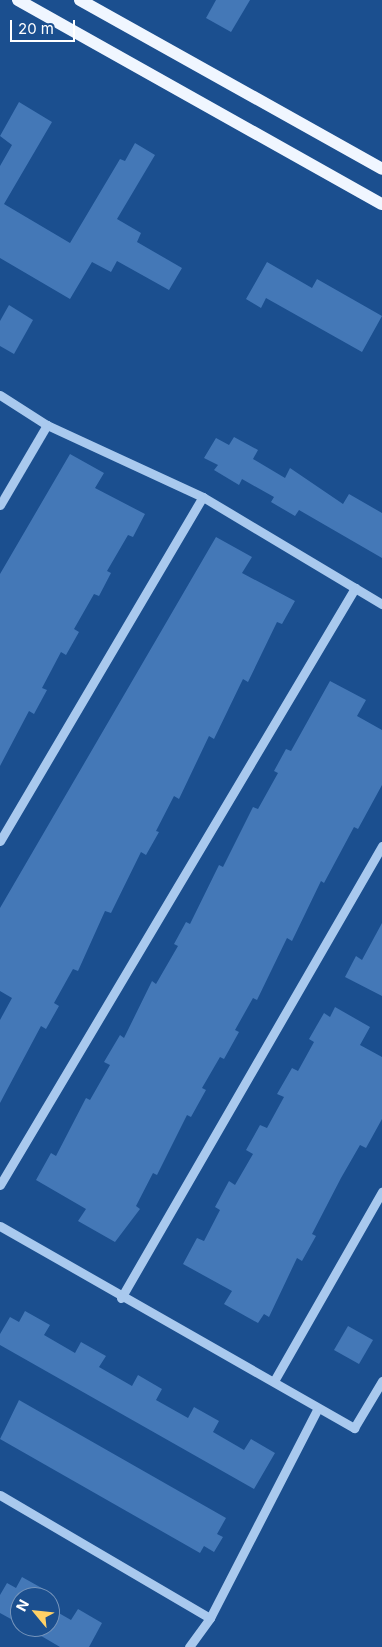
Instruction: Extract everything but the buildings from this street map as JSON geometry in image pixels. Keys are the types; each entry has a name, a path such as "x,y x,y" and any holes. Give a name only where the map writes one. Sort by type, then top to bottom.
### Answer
{"main road":[{"path":"18,0 382,204"},
{"path":"80,0 382,169"}],"street":[{"path":"0,395 48,425 202,497 382,604"},
{"path":"0,505 48,425"},
{"path":"0,841 202,497"},
{"path":"0,1185 354,588"},
{"path":"121,1298 382,846"},
{"path":"274,1380 382,1192"},
{"path":"0,1226 121,1298 274,1380 354,1428 382,1381"},
{"path":"189,1647 210,1618 318,1408"},
{"path":"0,1495 210,1618"}]}
